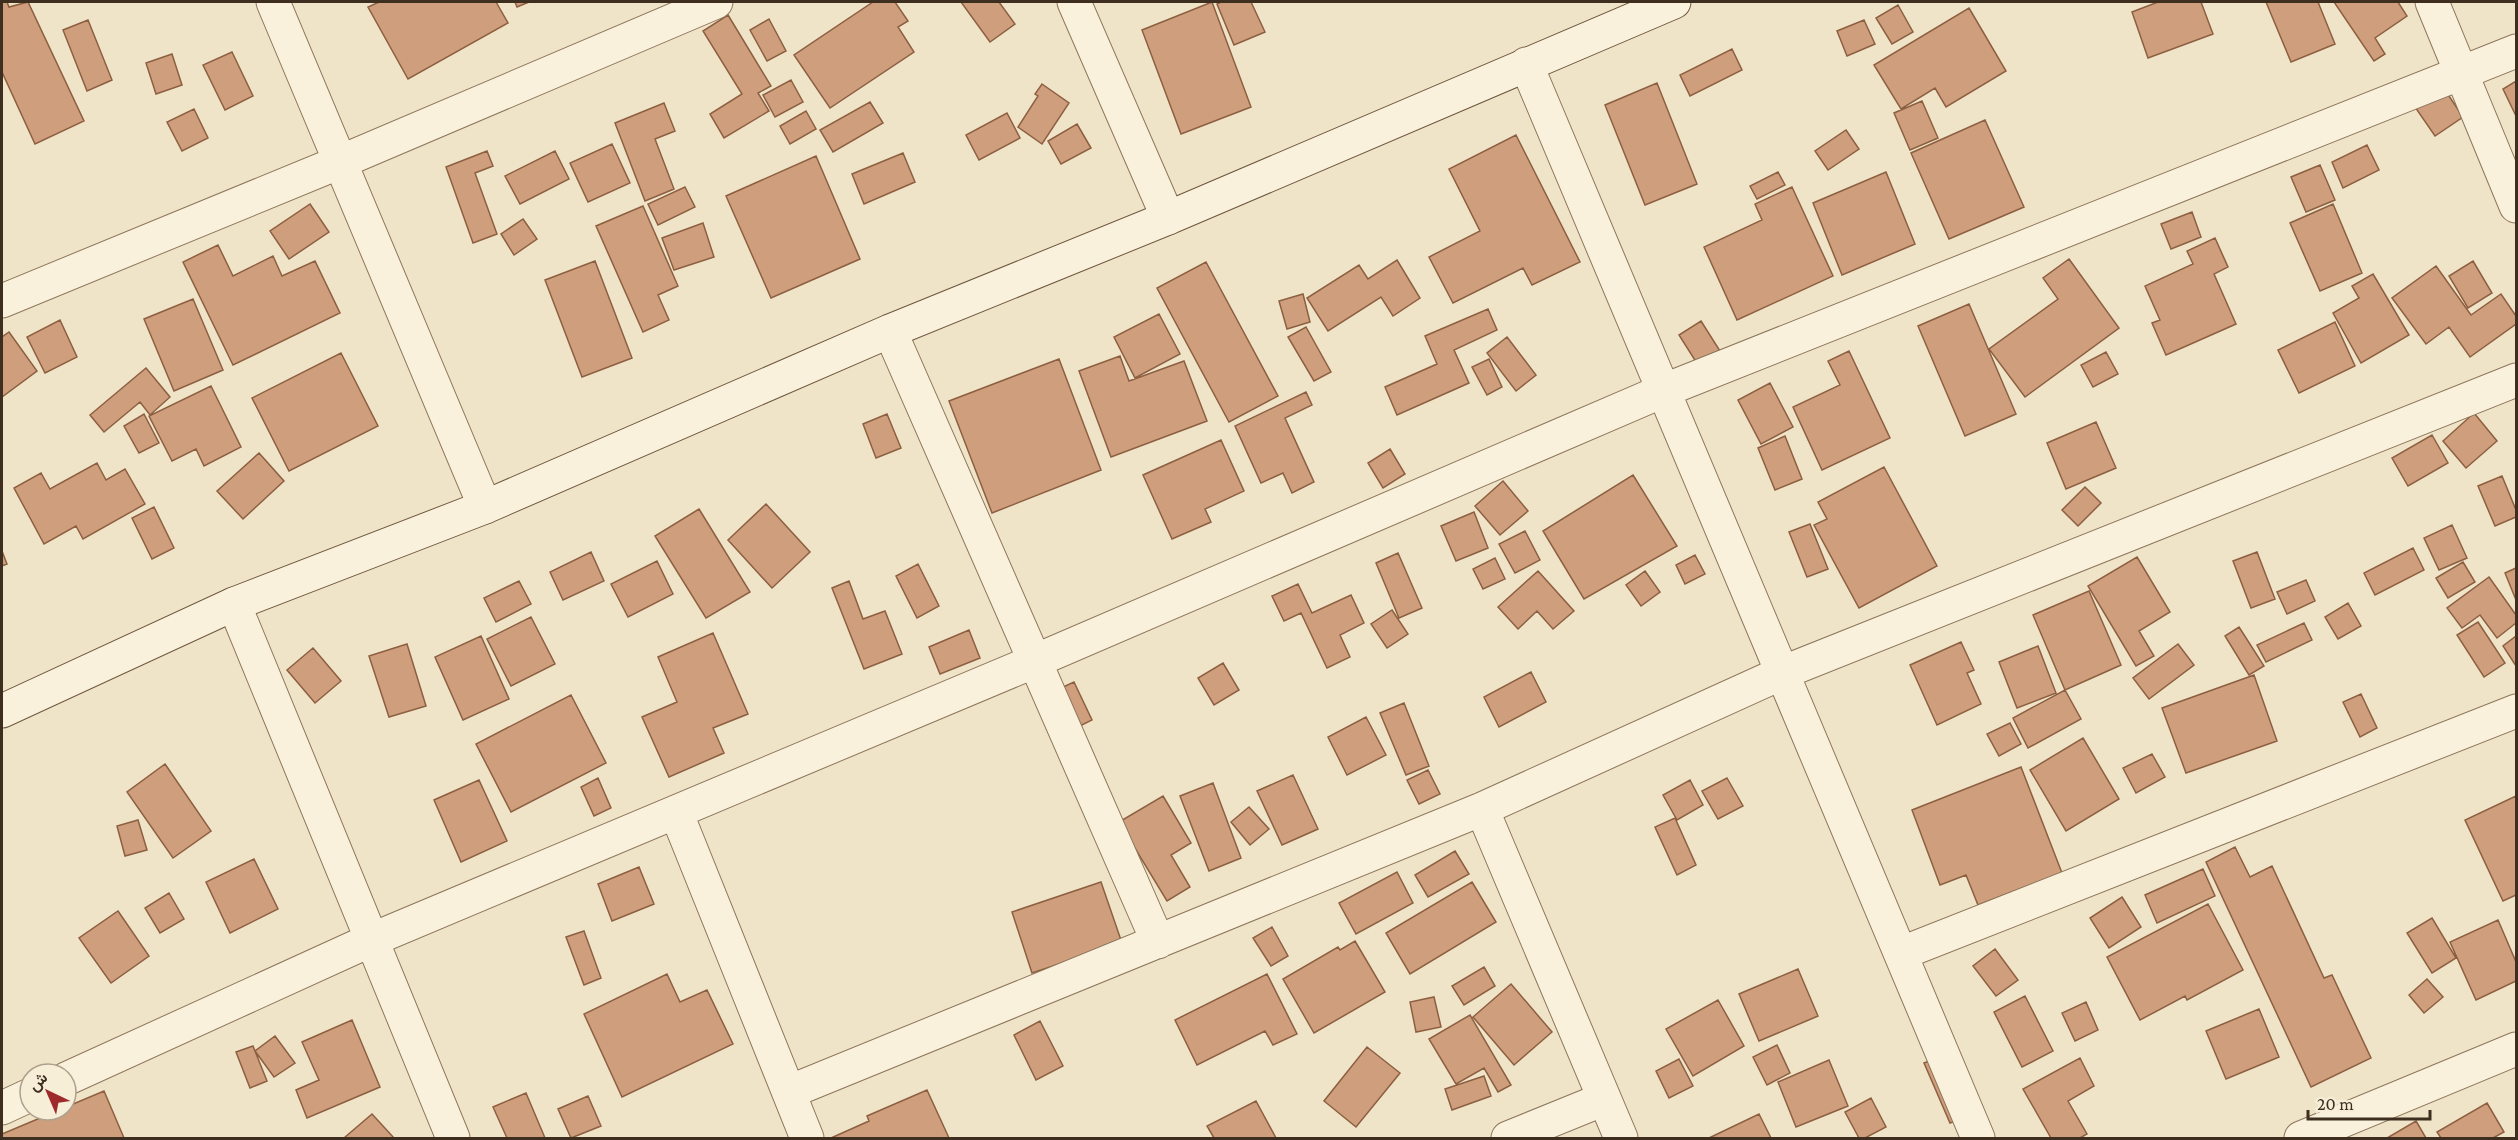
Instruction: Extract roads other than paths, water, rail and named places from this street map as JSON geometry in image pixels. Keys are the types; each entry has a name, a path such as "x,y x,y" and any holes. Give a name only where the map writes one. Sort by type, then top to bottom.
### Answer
{"street":[{"path":"273,2 485,507"},
{"path":"1074,2 1168,218"},
{"path":"2,711 234,604 485,507 890,331 1168,218 1674,2"},
{"path":"2432,2 2517,206"},
{"path":"2,301 340,162 700,5"},
{"path":"78,1074 370,940 1035,661 1665,390 2517,51"},
{"path":"1526,64 1784,672 1978,1138"},
{"path":"890,331 1158,942"},
{"path":"789,1092 1482,809 1784,672 2517,380"},
{"path":"234,604 453,1138"},
{"path":"1902,953 2517,711"},
{"path":"1482,809 1621,1138"},
{"path":"676,812 807,1138"},
{"path":"2301,1138 2517,1049"},
{"path":"1508,1138 1604,1099"},
{"path":"2,1108 18,1101"}]}
